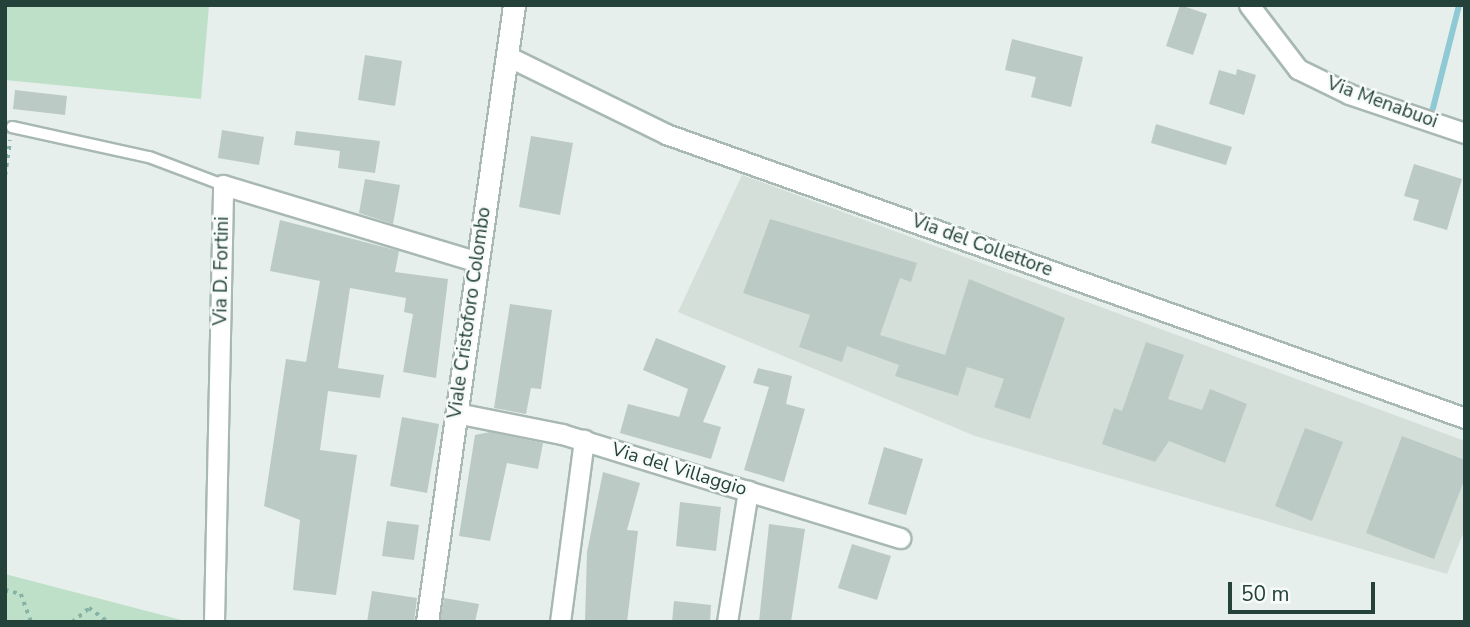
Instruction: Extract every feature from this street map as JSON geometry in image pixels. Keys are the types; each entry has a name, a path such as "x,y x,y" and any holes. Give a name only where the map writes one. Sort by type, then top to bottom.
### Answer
{"street":[{"name":"Viale Cristoforo Colombo","path":"426,622 514,5"},
{"name":"Via Menabuoi","path":"1249,5 1298,69 1349,94 1465,133"},
{"name":"Via del Collettore","path":"507,56 666,134 1465,418"},
{"name":"Via D. Fortini","path":"214,622 223,185 478,262"},
{"name":"Via del Villaggio","path":"456,413 584,440 900,538"},
{"path":"560,622 584,440"},
{"path":"727,622 748,491"}],"lane":[{"path":"12,127 149,157 223,185"}],"path":[{"path":"5,175 12,127"},
{"path":"5,590 21,594 31,622"},
{"path":"72,622 89,608 108,622"}],"shaded area":[{"path":"742,175 1465,441 1465,529 1447,574 975,436 678,312"}],"green space":[{"path":"5,5 209,5 201,99 5,80"},
{"path":"5,574 189,622 5,622"}],"building":[{"path":"1180,5 1207,14 1193,55 1166,46"},
{"path":"1012,39 1083,57 1071,107 1031,97 1036,77 1005,70"},
{"path":"365,55 402,61 395,106 358,100"},
{"path":"1237,69 1256,75 1244,115 1209,104 1219,70 1236,75"},
{"path":"15,90 67,96 65,115 13,109"},
{"path":"1156,124 1232,147 1226,165 1151,143"},
{"path":"222,130 264,137 259,165 218,158"},
{"path":"296,131 380,141 375,173 338,168 340,151 294,145"},
{"path":"531,136 573,143 560,215 519,207"},
{"path":"1414,164 1462,179 1447,230 1413,220 1419,200 1404,196"},
{"path":"365,179 400,185 393,224 359,213"},
{"path":"770,219 917,263 911,282 900,278 880,335 945,355 969,279 1065,318 1030,419 994,407 1004,379 967,367 958,396 895,376 899,365 847,346 842,362 799,347 810,315 743,293"},
{"path":"280,220 399,251 395,272 448,279 436,378 403,372 413,314 404,312 406,298 350,288 338,368 384,375 380,398 328,391 320,450 357,455 336,595 293,590 300,520 264,506 286,359 306,362 320,281 270,271"},
{"path":"510,304 552,310 541,389 531,388 526,414 494,408"},
{"path":"656,338 726,366 703,422 721,427 711,459 620,433 628,404 679,417 688,389 643,370"},
{"path":"1146,342 1184,355 1168,399 1202,410 1210,389 1247,404 1225,463 1169,441 1155,462 1102,444 1114,408 1122,411"},
{"path":"758,368 792,376 786,404 805,409 784,482 744,470 769,387 753,383"},
{"path":"402,417 439,424 427,493 390,486"},
{"path":"1305,428 1343,442 1312,521 1275,506"},
{"path":"490,432 543,443 538,469 507,463 490,541 459,536 475,435"},
{"path":"1402,436 1465,460 1465,478 1434,559 1366,533"},
{"path":"884,447 923,459 906,515 868,504"},
{"path":"603,472 640,483 627,530 638,531 627,622 585,622 587,552"},
{"path":"680,502 721,507 716,551 676,546"},
{"path":"387,521 419,525 414,560 382,556"},
{"path":"769,524 805,529 791,622 759,622"},
{"path":"852,544 891,556 877,600 838,588"},
{"path":"372,591 417,598 414,622 367,622"},
{"path":"444,598 479,604 475,622 440,622"},
{"path":"674,601 711,605 710,622 672,622"}],"waterway":[{"path":"1432,112 1459,5"}]}
